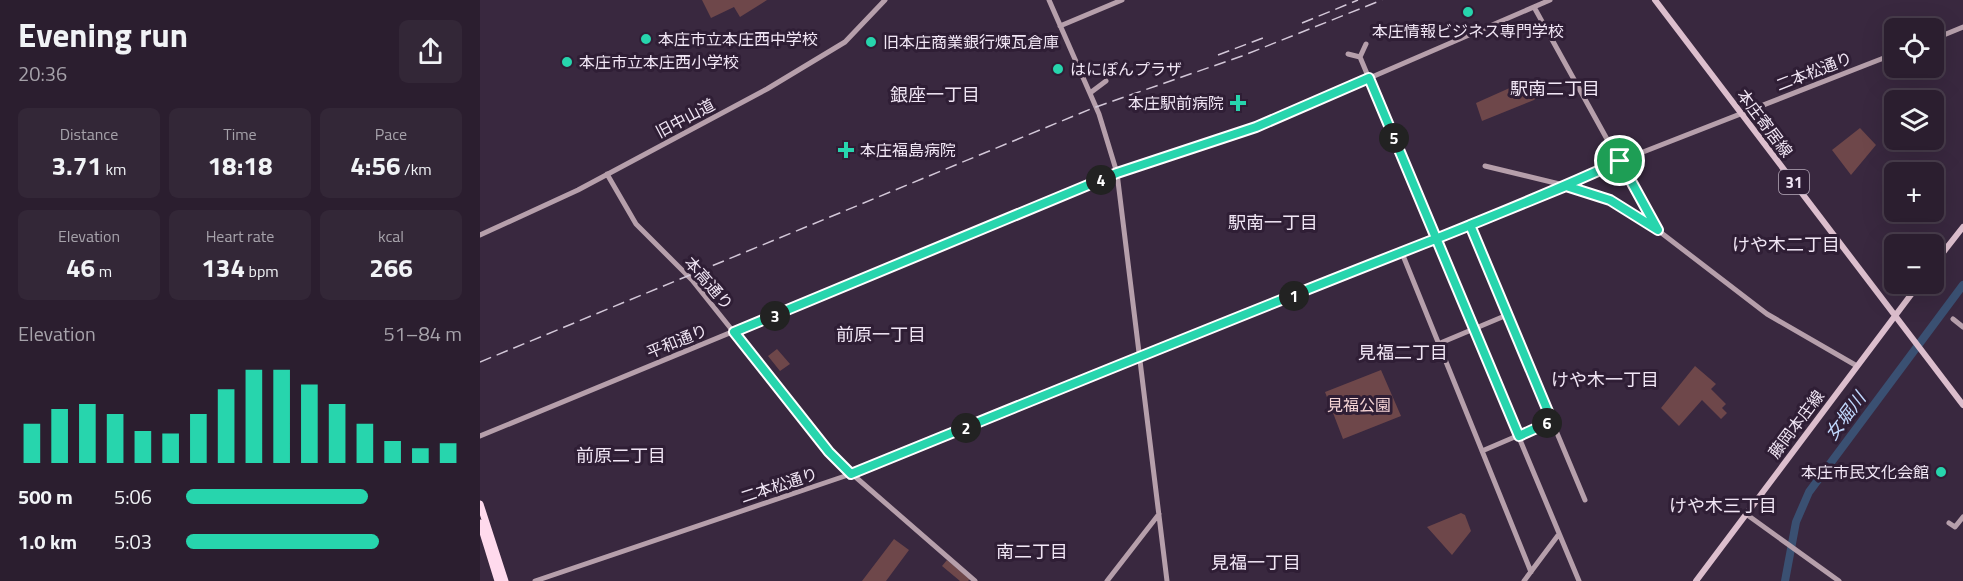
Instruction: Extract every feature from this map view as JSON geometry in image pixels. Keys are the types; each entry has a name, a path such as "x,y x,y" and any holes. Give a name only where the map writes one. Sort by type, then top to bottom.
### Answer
{"highway":[{"path":"480,504 505,581"},
{"path":"480,523 498,581"}],"main road":[{"name":"本庄寄居線","path":"1655,0 1963,405"},
{"path":"1944,251 1963,227"},
{"name":"藤岡本庄線","path":"1696,581 1911,294"}],"street":[{"name":"旧中山道","path":"480,235 607,174 725,113 834,50 885,0"},
{"path":"1049,0 1090,93 1112,149 1117,173 1167,581"},
{"path":"1060,26 1122,0"},
{"name":"平和通り","path":"480,436 1117,173 1256,127 1550,0"},
{"path":"1534,7 1658,230"},
{"path":"1944,35 1963,27"},
{"path":"1366,44 1360,57 1579,581"},
{"path":"1348,54 1360,57"},
{"name":"二本松通り","path":"535,581 851,474 1402,253 1566,186 1620,161 1884,58"},
{"path":"1087,86 1106,81 1090,93"},
{"path":"1485,166 1566,186 1610,200 1658,230 1767,314 1857,366"},
{"name":"本高通り","path":"607,174 636,224 692,280 829,452 851,474 975,581"},
{"path":"1470,225 1585,500"},
{"path":"1402,253 1531,572"},
{"path":"1438,344 1507,315"},
{"path":"1953,319 1963,327"},
{"path":"1482,451 1552,421"},
{"path":"1107,581 1159,514"},
{"path":"1746,514 1839,581"},
{"path":"1949,523 1955,527 1963,517"},
{"path":"1524,581 1559,534"}],"green space":[{"path":"702,0 767,0 740,17 734,7 711,18"},
{"path":"1526,82 1536,98 1534,100 1482,121 1476,103"},
{"path":"1860,128 1876,145 1851,175 1832,150"},
{"path":"777,349 790,364 780,371 768,356"},
{"path":"1695,366 1716,384 1711,389 1726,404 1722,408 1727,413 1721,419 1702,400 1679,426 1661,408"},
{"name":"見福公園","path":"1381,370 1401,416 1343,439 1325,392"},
{"path":"1461,513 1465,515 1471,531 1452,555 1427,527"},
{"path":"894,539 909,550 886,581 862,581"},
{"path":"947,560 970,579 960,581 942,566"}],"waterway":[{"name":"女堀川","path":"1785,581 1796,522 1809,492 1963,285"}],"railway":[{"path":"1302,23 1358,0"},
{"path":"480,362 1093,108 1242,56 1382,0"},
{"path":"1218,55 1268,36"}],"place":[{"name":"本庄情報ビジネス専門学校","path":"1468,12"},
{"name":"本庄市立本庄西中学校","path":"646,39"},
{"name":"旧本庄商業銀行煉瓦倉庫","path":"871,42"},
{"name":"本庄市立本庄西小学校","path":"567,62"},
{"name":"はにぽんプラザ","path":"1058,69"},
{"name":"本庄駅前病院","path":"1238,103"},
{"name":"本庄福島病院","path":"846,150"},
{"name":"本庄市民文化会館","path":"1941,472"}],"district":[{"name":"駅南二丁目","path":"1555,88"},
{"name":"銀座一丁目","path":"935,94"},
{"name":"駅南一丁目","path":"1273,222"},
{"name":"けや木二丁目","path":"1786,244"},
{"name":"前原一丁目","path":"881,334"},
{"name":"見福二丁目","path":"1403,352"},
{"name":"けや木一丁目","path":"1605,379"},
{"name":"前原二丁目","path":"621,455"},
{"name":"けや木三丁目","path":"1723,505"},
{"name":"南二丁目","path":"1032,551"},
{"name":"見福一丁目","path":"1256,562"}],"route":[{"path":"1620,161 1508,210 1437,238 1202,333 1136,358 851,474 829,452 734,332 910,261 1117,173 1256,127 1369,78 1437,238 1473,329 1519,436 1552,421 1470,225 1508,210 1566,186 1610,200 1658,230 1620,161"}]}
